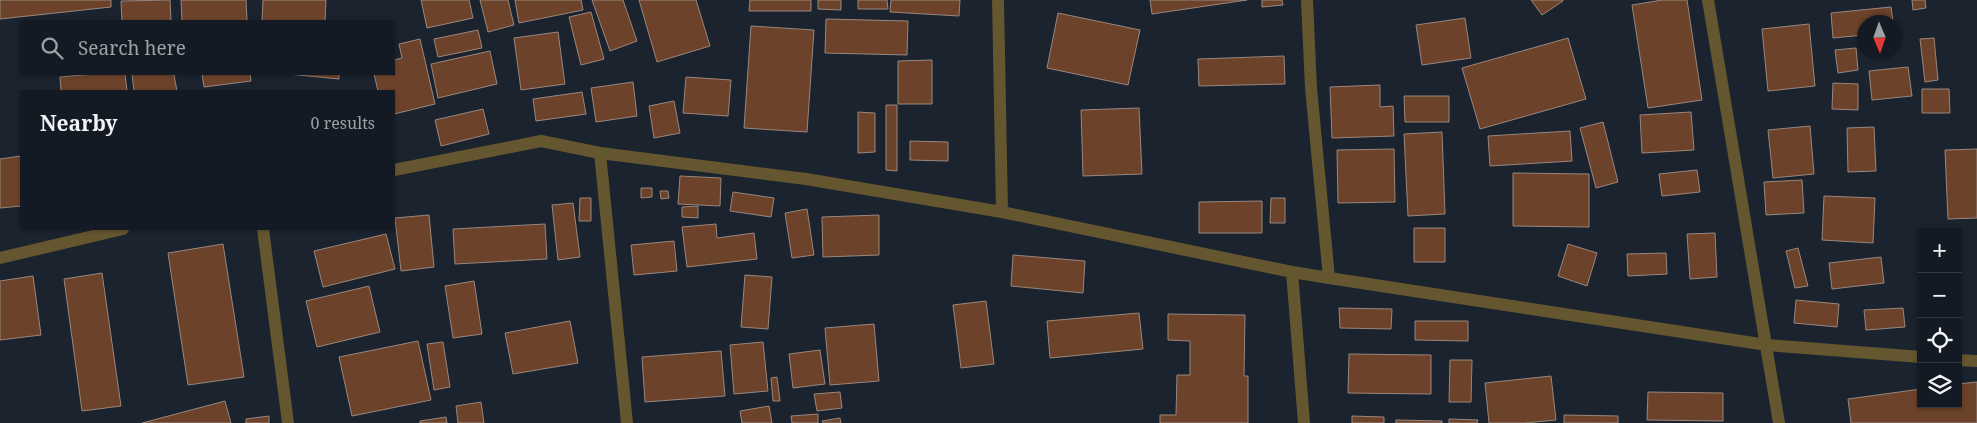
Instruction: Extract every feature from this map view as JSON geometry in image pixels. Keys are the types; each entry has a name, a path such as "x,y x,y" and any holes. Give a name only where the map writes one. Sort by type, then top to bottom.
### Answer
{"street":[{"path":"998,0 1002,212"},
{"path":"1307,0 1311,88 1329,278"},
{"path":"1708,0 1779,423"},
{"path":"395,170 541,141 600,153 806,179 1002,212 1329,278 1767,345 1917,357"},
{"path":"600,153 627,423"},
{"path":"0,258 119,230"},
{"path":"264,230 288,423"},
{"path":"1292,272 1304,423"},
{"path":"1962,360 1977,361"}],"building":[{"path":"0,0 111,0 111,7 0,19"},
{"path":"170,0 171,20 122,20 121,1"},
{"path":"181,0 246,0 247,20 182,20"},
{"path":"263,0 326,0 325,20 262,20"},
{"path":"421,0 469,0 473,18 427,28"},
{"path":"480,0 508,0 514,25 488,32"},
{"path":"515,0 581,0 583,10 519,23"},
{"path":"592,0 623,0 637,41 610,51"},
{"path":"639,0 696,0 710,46 657,62"},
{"path":"750,0 811,0 811,11 749,11"},
{"path":"818,0 841,0 841,10 818,9"},
{"path":"858,0 887,0 888,9 858,9"},
{"path":"891,0 960,0 959,16 890,12"},
{"path":"1150,0 1247,0 1152,14"},
{"path":"1262,0 1282,0 1283,5 1262,7"},
{"path":"1531,0 1563,0 1563,1 1542,15"},
{"path":"1662,0 1687,0 1702,100 1648,108 1632,5"},
{"path":"1912,0 1925,0 1926,8 1913,10"},
{"path":"1891,7 1892,15 1857,15 1857,36 1833,38 1831,13"},
{"path":"591,12 604,59 581,65 569,17"},
{"path":"1058,13 1140,30 1128,85 1047,68"},
{"path":"1465,18 1471,58 1422,65 1416,25"},
{"path":"826,19 908,21 907,55 825,53"},
{"path":"1809,24 1815,86 1768,91 1762,29"},
{"path":"751,26 814,30 807,132 744,128"},
{"path":"478,30 482,48 438,57 434,39"},
{"path":"558,32 565,84 521,90 514,38"},
{"path":"1568,38 1586,99 1480,129 1462,68"},
{"path":"1934,38 1938,80 1925,82 1920,39"},
{"path":"420,39 435,104 395,114 395,90 378,90 374,75 395,75 395,60 402,58 399,44"},
{"path":"1856,48 1858,70 1838,73 1835,50"},
{"path":"490,51 497,84 438,98 431,64"},
{"path":"1284,56 1285,84 1199,86 1198,59"},
{"path":"932,60 932,104 898,104 898,61"},
{"path":"1908,67 1912,96 1872,100 1869,71"},
{"path":"125,75 127,90 61,90 60,77"},
{"path":"132,75 174,75 177,90 134,90"},
{"path":"202,75 250,75 251,81 204,87"},
{"path":"298,75 339,75 339,79"},
{"path":"686,77 731,80 728,116 683,113"},
{"path":"633,82 637,116 596,122 591,88"},
{"path":"1833,83 1858,84 1858,110 1832,109"},
{"path":"1380,85 1380,107 1393,106 1394,136 1332,138 1330,87"},
{"path":"1922,89 1949,89 1950,113 1922,113"},
{"path":"582,92 586,114 536,121 533,99"},
{"path":"1404,96 1449,96 1449,122 1405,122"},
{"path":"674,101 680,133 654,138 649,106"},
{"path":"886,105 897,105 897,171 886,170"},
{"path":"1139,108 1142,174 1083,176 1081,110"},
{"path":"483,109 489,134 441,146 435,120"},
{"path":"858,112 875,113 875,152 858,153"},
{"path":"1691,112 1694,150 1642,153 1640,115"},
{"path":"1603,122 1618,182 1596,188 1580,128"},
{"path":"1810,126 1814,174 1773,178 1768,130"},
{"path":"1874,127 1876,171 1848,172 1847,128"},
{"path":"1570,131 1572,161 1490,166 1488,136"},
{"path":"1442,132 1445,214 1408,216 1404,134"},
{"path":"910,141 948,142 948,161 910,160"},
{"path":"1394,149 1395,202 1338,203 1337,150"},
{"path":"1977,149 1977,218 1948,219 1945,150"},
{"path":"20,156 20,206 0,208 0,159"},
{"path":"1697,170 1700,192 1662,196 1659,174"},
{"path":"1513,173 1589,174 1589,227 1513,226"},
{"path":"680,176 721,178 720,206 678,204"},
{"path":"1802,180 1804,213 1766,215 1764,182"},
{"path":"641,188 652,188 652,197 641,198"},
{"path":"660,191 668,191 669,198 661,199"},
{"path":"733,192 774,198 771,217 730,211"},
{"path":"1824,196 1875,198 1873,243 1822,240"},
{"path":"580,198 591,198 591,221 579,221"},
{"path":"1271,198 1285,198 1285,223 1270,223"},
{"path":"1262,201 1262,233 1199,233 1199,202"},
{"path":"573,203 580,257 558,260 552,205"},
{"path":"698,206 698,218 682,217 682,207"},
{"path":"807,209 814,255 792,258 785,213"},
{"path":"429,215 434,267 401,271 395,218"},
{"path":"879,215 879,255 823,257 822,217"},
{"path":"545,224 547,259 455,264 453,229"},
{"path":"716,224 717,238 754,233 757,259 687,267 682,227"},
{"path":"1414,228 1445,228 1445,262 1414,262"},
{"path":"1715,233 1717,277 1690,279 1687,234"},
{"path":"386,234 395,269 323,287 314,251"},
{"path":"674,241 677,271 634,275 631,245"},
{"path":"223,244 244,377 188,385 168,253"},
{"path":"1568,244 1597,253 1587,286 1558,276"},
{"path":"1798,248 1808,286 1795,288 1786,251"},
{"path":"1666,253 1667,274 1628,276 1627,254"},
{"path":"1013,255 1085,261 1083,293 1011,286"},
{"path":"1881,257 1884,283 1832,289 1829,263"},
{"path":"102,273 121,406 82,411 64,279"},
{"path":"745,275 772,277 768,329 741,327"},
{"path":"33,276 41,335 0,340 0,281"},
{"path":"474,281 482,334 453,338 445,286"},
{"path":"369,286 380,332 317,347 306,301"},
{"path":"1796,300 1839,304 1837,327 1794,323"},
{"path":"986,301 994,364 961,368 953,305"},
{"path":"1339,308 1392,309 1391,329 1340,328"},
{"path":"1903,308 1905,327 1866,330 1864,310"},
{"path":"1139,313 1143,349 1050,358 1047,321"},
{"path":"1168,314 1245,315 1244,376 1248,376 1248,423 1160,423 1160,415 1176,415 1177,375 1190,375 1190,341 1168,340"},
{"path":"570,321 578,363 513,374 505,333"},
{"path":"1415,321 1468,321 1468,341 1415,340"},
{"path":"874,324 879,381 830,385 825,328"},
{"path":"418,341 431,400 352,416 339,357"},
{"path":"443,342 450,387 434,390 427,344"},
{"path":"763,342 768,391 734,394 730,345"},
{"path":"820,350 825,384 793,388 789,354"},
{"path":"721,351 725,396 645,402 642,357"},
{"path":"1349,354 1431,355 1431,394 1348,393"},
{"path":"1450,360 1472,360 1471,402 1449,402"},
{"path":"1551,376 1556,420 1525,423 1489,423 1485,383"},
{"path":"777,377 780,401 773,401 771,378"},
{"path":"1977,382 1977,423 1851,423 1848,399 1917,390 1917,408 1962,408 1962,384"},
{"path":"840,392 842,408 817,411 814,394"},
{"path":"1648,392 1723,393 1723,421 1647,420"},
{"path":"225,401 231,423 142,423"},
{"path":"481,402 484,423 458,423 456,406"},
{"path":"769,406 772,423 742,423 740,411"},
{"path":"818,414 818,423 792,423 791,416"},
{"path":"1564,415 1618,416 1618,423 1564,423"},
{"path":"269,416 269,423 246,423 246,419"},
{"path":"1352,416 1384,417 1384,423 1352,423"},
{"path":"446,417 447,423 420,423 420,421"},
{"path":"840,418 841,423 823,423 822,421"},
{"path":"1449,419 1478,420 1477,423 1449,423"},
{"path":"1396,420 1442,421 1442,423 1396,423"}]}
